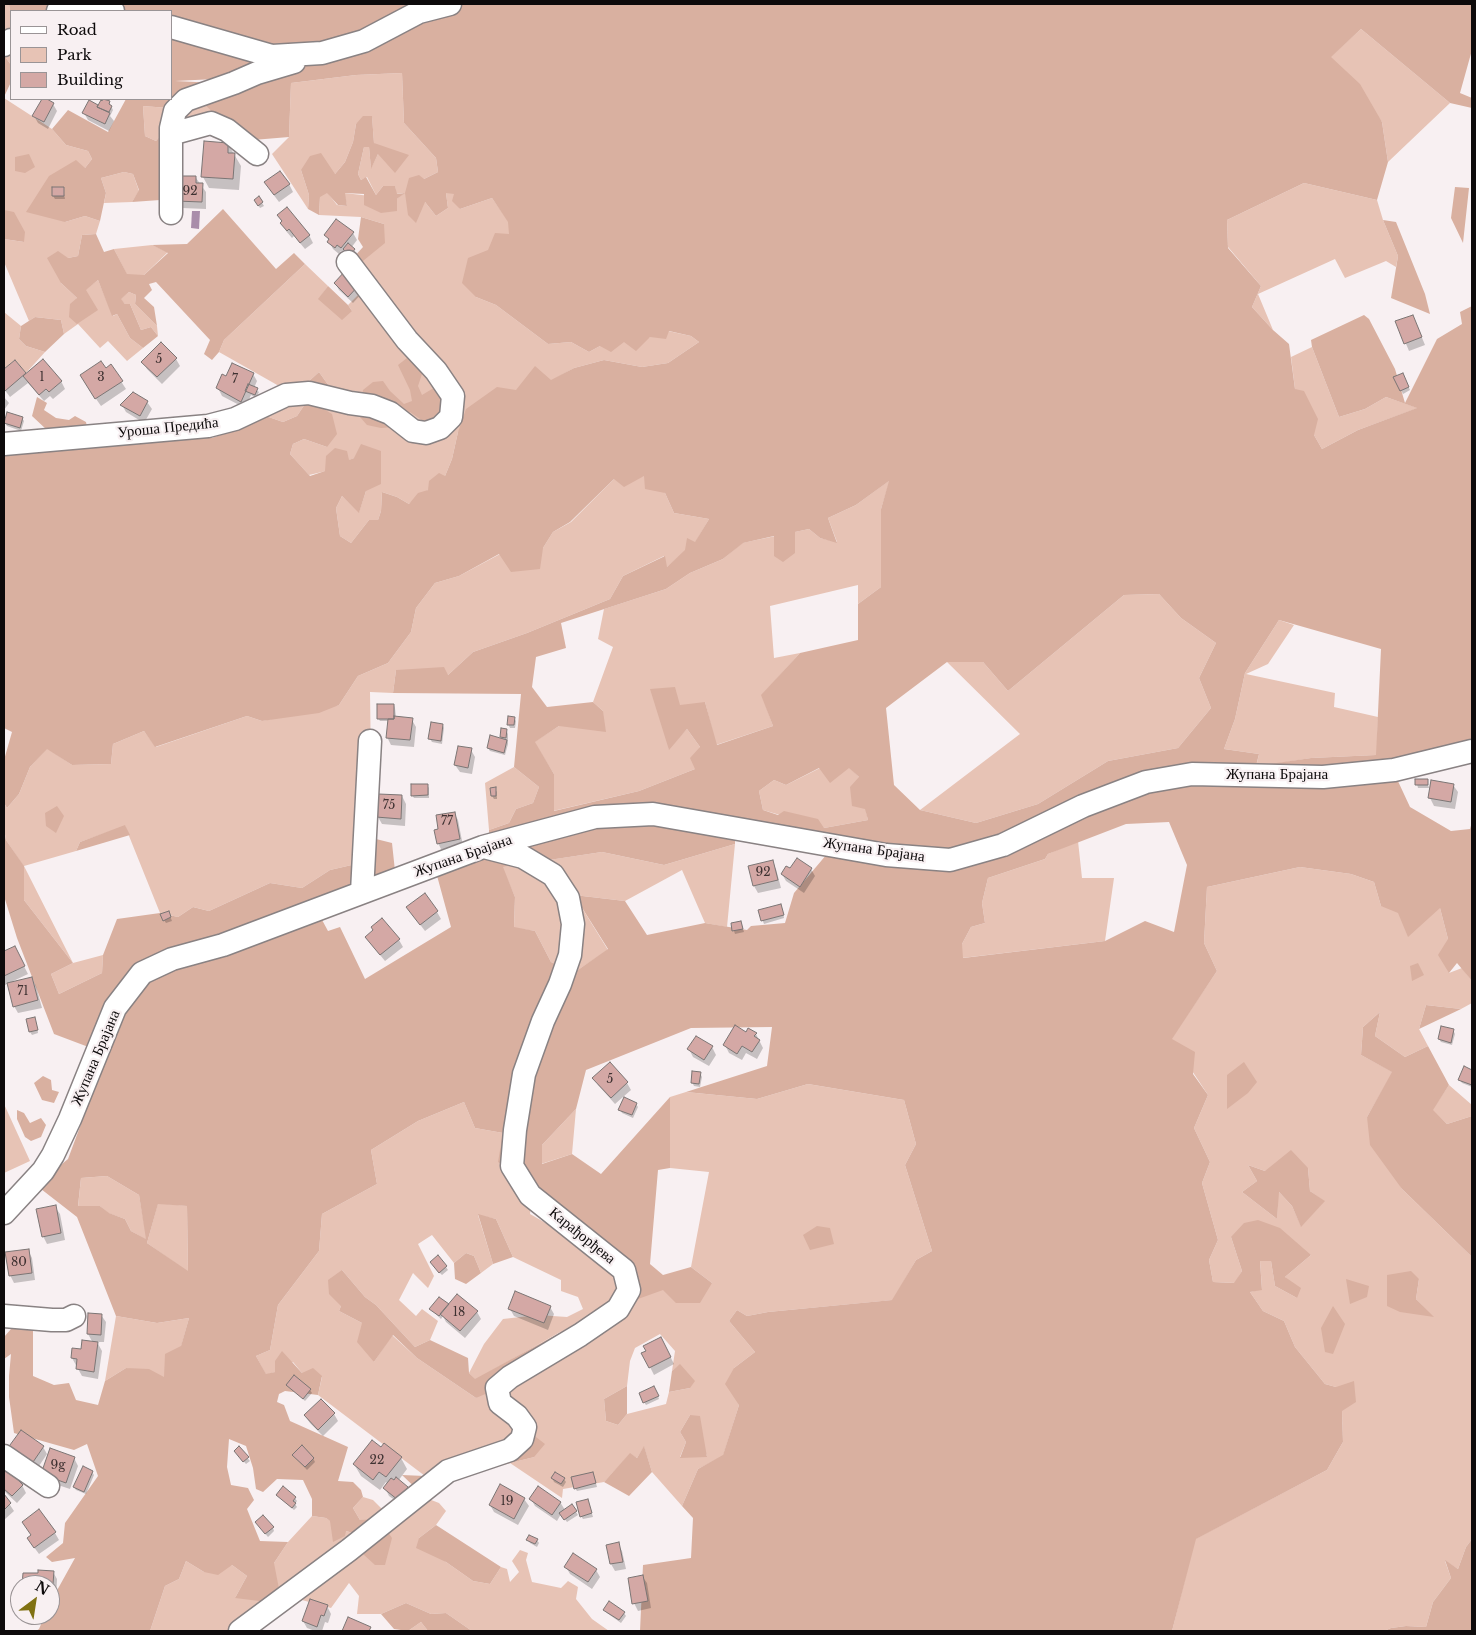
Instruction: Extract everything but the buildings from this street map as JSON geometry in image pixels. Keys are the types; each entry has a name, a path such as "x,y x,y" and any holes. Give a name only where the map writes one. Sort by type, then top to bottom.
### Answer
{"street":[{"path":"170,213 171,134 175,111 186,100 257,73 364,41 419,12 450,4"},
{"path":"60,10 69,5 106,10"},
{"path":"172,27 272,56 322,53"},
{"path":"171,134 211,123 227,130 257,154"},
{"name":"Уроша Предића","path":"4,444 208,426 235,419 286,395 309,393 350,403 372,406 390,413 412,431 426,433 440,428 450,417 453,396 436,371 407,340 348,262"},
{"path":"362,892 370,742"},
{"name":"Жупана Брајана","path":"4,1212 43,1171 53,1155 70,1119 115,1008 142,973 172,959 223,945 483,847 595,816 653,814 886,855 950,860 1003,845 1083,806 1146,782 1192,774 1323,777 1385,771 1472,751"},
{"name":"Карађорђева","path":"240,1631 349,1550 448,1471 510,1450 522,1439 525,1427 517,1416 500,1403 497,1388 510,1377 579,1336 618,1308 629,1290 624,1270 530,1195 512,1166 515,1130 524,1074 570,955 573,924 568,898 553,875 523,857 483,847"},
{"path":"4,1316 52,1320 66,1320 74,1316"},
{"path":"4,1456 48,1486"}],"green space":[{"path":"4,4 9,4 10,64 4,55"},
{"path":"1361,29 1450,103 1388,162 1382,122 1330,57"},
{"path":"402,73 404,123 436,158 438,172 424,179 425,202 436,216 448,208 446,193 455,193 460,209 492,198 509,222 509,235 476,297 496,305 548,344 571,342 589,352 600,346 650,337 668,331 691,336 699,342 668,363 642,367 604,360 574,368 551,381 516,391 458,432 452,459 445,476 428,490 409,504 397,497 382,492 381,511 378,520 369,520 351,543 340,536 336,508 342,496 359,512 366,491 354,458 326,471 309,475 290,454 293,444 304,439 327,447 322,408 329,386 319,372 308,382 309,398 297,416 283,422 257,413 286,390 219,352 224,340 305,264 328,286 319,299 352,311 348,305 363,290 358,265 384,224 361,217 319,215 320,196 327,192 337,205 347,206 344,193 397,199 404,193 396,194 395,186 383,186 376,195 367,177 361,180 358,174 364,147 369,147 371,168 378,154 374,143 372,117 356,124 353,142 345,162 335,174 301,170 309,195 308,209 272,154 289,137 291,83 356,75"},
{"path":"216,83 218,117 166,119 165,130 156,141 145,136 143,106 168,108"},
{"path":"4,98 52,129 66,145 88,151 92,159 85,168 65,222 85,216 100,221 96,234 82,235 78,256 68,258 61,283 77,298 70,317 85,290 98,280 113,316 117,314 130,338 143,348 127,361 108,341 100,348 78,324 64,334 61,320 35,317 29,321 4,262 4,239 24,242 4,210"},
{"path":"124,172 133,174 139,191 132,202 104,203 106,193 101,178"},
{"path":"1304,183 1377,200 1398,256 1396,267 1386,261 1345,278 1335,259 1258,294 1273,330 1252,307 1261,286 1228,247 1227,220"},
{"path":"152,245 168,252 144,275 127,275 114,249"},
{"path":"129,292 136,295 135,304 157,326 158,336 151,327 141,330 130,304 125,304 120,299"},
{"path":"4,312 21,326 19,339 26,346 45,352 26,373 15,360 4,369"},
{"path":"1312,347 1339,417 1365,409 1386,397 1418,408 1358,430 1322,449 1314,435 1295,389 1291,357"},
{"path":"644,476 665,493 674,513 709,519 695,543 666,568 664,556 623,576 610,599 527,633 473,652 448,675 396,670 393,693 370,692 372,838 356,864 330,870 302,888 270,883 209,911 193,907 178,917 160,913 125,826 80,842 76,851 24,866 73,963 24,900 24,867 6,840 4,829 4,803 7,808 19,794 30,767 47,748 72,765 111,764 113,744 144,731 156,747 247,716 262,721 339,705 358,676 388,663 411,632 416,608 435,583 459,576 500,554 543,548 553,532 571,522 614,479"},
{"path":"890,480 881,509 881,587 858,604 858,585 770,606 774,658 800,653 762,695 773,726 716,745 705,702 668,749 687,729 700,747 695,769 639,791 553,811 554,774 534,742 559,726 603,711 593,702 613,647 598,639 604,609 666,589 690,573 723,559 742,543 809,529 820,538 837,542 828,518 856,505"},
{"path":"1159,594 1181,618 1216,643 1199,678 1211,708 1178,748 1108,761 1038,804 976,823 920,810 1020,734 947,662 983,662 1008,691 1124,595"},
{"path":"1279,620 1294,625 1268,664 1246,674 1335,693 1334,707 1378,717 1377,755 1311,758 1256,767 1259,754 1224,749 1235,719 1245,673"},
{"path":"514,767 539,787 533,803 516,809 509,823 489,830 485,783"},
{"path":"849,767 859,777 868,820 824,828 763,810 759,791 774,780 786,785 820,768"},
{"path":"1078,841 1082,878 1114,878 1105,941 962,958 962,944 971,927 985,923 982,903 988,878 1045,859 1048,854"},
{"path":"735,844 727,927 705,923 682,870 625,901 574,895 608,950 575,972 551,962 535,931 514,928 515,897 502,867 602,852 664,865"},
{"path":"1300,867 1351,874 1374,882 1381,906 1440,908 1448,939 1449,973 1462,968 1472,981 1472,1003 1461,1009 1426,1005 1419,1029 1428,1046 1405,1057 1375,1036 1380,1012 1363,1027 1361,1055 1393,1072 1367,1117 1402,1189 1472,1257 1472,1539 1466,1547 1458,1569 1445,1561 1451,1578 1433,1602 1426,1627 1406,1626 1384,1631 1172,1631 1195,1539 1327,1470 1343,1442 1342,1411 1336,1387 1325,1384 1295,1347 1284,1321 1263,1311 1250,1292 1262,1289 1260,1261 1271,1261 1275,1286 1297,1298 1285,1277 1311,1255 1231,1237 1242,1271 1235,1283 1213,1282 1209,1260 1218,1240 1202,1183 1210,1162 1194,1128 1208,1095 1171,1039 1217,971 1204,943 1207,887","holes":["1248,1165 1265,1171 1308,1168 1310,1191 1324,1201 1301,1226 1292,1206 1278,1191 1277,1219 1242,1192 1257,1181","1387,1275 1419,1279 1416,1299 1433,1317"]},
{"path":"103,955 102,973 59,994 51,974 73,963"},
{"path":"808,1084 904,1100 916,1144 905,1165 932,1251 916,1260 893,1300 768,1312 747,1316 737,1310 729,1321 755,1352 734,1368 739,1405 723,1456 698,1469 682,1506 652,1472 644,1447 637,1458 630,1454 604,1482 563,1489 562,1498 510,1463 534,1457 425,1476 318,1395 322,1377 302,1373 293,1362 266,1375 256,1356 270,1350 278,1305 319,1251 322,1214 377,1184 371,1150 418,1121 464,1102 475,1128 503,1133 533,1188 530,1214 663,1290 712,1283 691,1267 709,1172 670,1168 670,1097 686,1092 757,1099","holes":["478,1215 496,1219 513,1257 561,1280 561,1291 578,1297 583,1309 567,1317 538,1315 503,1319 484,1344 469,1373 475,1380 562,1331 476,1398 417,1358 392,1335 374,1362 362,1323 339,1311 341,1306 342,1270 365,1297 376,1305 415,1347 430,1340 438,1321 422,1309 416,1316 399,1300 413,1273 428,1288 434,1276 418,1244 432,1235 454,1263 466,1253 474,1256 481,1273 493,1264","660,1334 675,1351 672,1371 680,1365 690,1388 669,1392 666,1404 627,1414 618,1425 606,1421 604,1399 627,1386 630,1361 635,1348","690,1415 707,1456 680,1457 686,1442 680,1432"]},
{"path":"1449,1085 1472,1105 1472,1116 1447,1124 1432,1110"},
{"path":"4,1104 30,1161 4,1173"},
{"path":"576,1109 572,1154 541,1164 542,1145"},
{"path":"107,1176 139,1195 147,1240 131,1231 125,1219 108,1213 100,1206 78,1207 81,1178"},
{"path":"158,1203 187,1206 188,1272 147,1243"},
{"path":"116,1316 157,1323 189,1318 181,1347 164,1378 126,1368 105,1381"},
{"path":"363,1497 373,1500 396,1523 426,1498 439,1503 446,1511 436,1525 419,1538 446,1562 473,1581 490,1584 501,1567 507,1569 510,1582 519,1572 512,1561 520,1550 528,1553 526,1560 532,1582 561,1588 568,1581 578,1587 576,1599 592,1619 609,1631 472,1631 446,1613 431,1614 406,1603 381,1614 357,1614 359,1596 349,1583 331,1608 280,1594 255,1631 150,1631 165,1586 179,1579 186,1561 204,1572 232,1565 247,1576 235,1598 274,1563 288,1542 312,1516 326,1518 346,1531 363,1536 360,1520 353,1508"},
{"path":"421,1622 428,1631 408,1631"}],"shaded area":[{"path":"9,4 1472,4 1472,50 1460,93 1472,98 1472,108 1450,103 1361,29 1331,57 1360,84 1382,122 1388,162 1377,200 1304,183 1227,220 1228,248 1261,286 1252,307 1289,344 1295,389 1304,391 1318,419 1314,435 1322,449 1358,430 1417,408 1386,397 1365,409 1339,417 1311,340 1364,315 1369,319 1395,369 1405,403 1437,339 1462,324 1460,312 1472,306 1472,744 1390,764 1410,807 1451,831 1470,829 1472,822 1472,981 1457,963 1449,973 1438,955 1448,939 1440,908 1408,937 1398,913 1381,906 1374,882 1351,874 1300,867 1207,887 1204,943 1217,971 1172,1039 1195,1052 1193,1074 1208,1095 1194,1128 1210,1162 1202,1183 1218,1240 1209,1260 1213,1282 1234,1283 1242,1271 1231,1237 1244,1223 1258,1220 1280,1228 1311,1255 1285,1277 1301,1288 1297,1298 1275,1286 1271,1261 1260,1261 1262,1290 1250,1292 1263,1311 1284,1321 1295,1347 1325,1384 1336,1387 1354,1381 1356,1402 1342,1411 1343,1442 1327,1470 1196,1539 1172,1631 640,1631 643,1565 691,1558 693,1518 682,1506 698,1469 723,1455 739,1405 725,1384 734,1368 755,1352 729,1321 737,1310 747,1316 768,1312 892,1300 916,1260 932,1251 905,1165 916,1144 904,1100 808,1084 757,1099 686,1092 767,1066 772,1027 691,1028 586,1070 576,1109 542,1145 542,1164 572,1154 601,1174 670,1097 670,1168 658,1170 650,1264 663,1275 691,1267 712,1283 700,1303 676,1303 663,1290 638,1299 596,1236 529,1180 498,1162 503,1133 475,1128 464,1102 418,1121 371,1150 377,1184 322,1214 319,1251 278,1305 270,1350 256,1356 266,1374 275,1372 275,1361 282,1351 302,1373 313,1368 322,1376 318,1395 285,1391 279,1394 277,1402 284,1405 290,1421 348,1447 338,1481 353,1482 361,1490 363,1497 353,1508 360,1520 379,1519 392,1538 385,1565 375,1565 363,1554 363,1536 346,1531 345,1536 333,1542 330,1521 326,1518 312,1516 312,1499 303,1480 277,1479 263,1492 256,1489 253,1468 246,1446 229,1439 227,1467 231,1485 248,1488 254,1500 247,1509 260,1541 288,1542 274,1563 280,1594 267,1602 235,1598 247,1576 232,1565 218,1575 204,1572 186,1561 179,1579 165,1586 150,1631 36,1631 41,1625 60,1625 60,1585 75,1558 52,1562 46,1557 63,1543 65,1523 98,1476 87,1444 74,1450 14,1433 9,1397 11,1354 4,1359 4,1337 11,1329 33,1326 33,1376 54,1385 69,1383 76,1400 98,1405 105,1381 126,1368 149,1369 164,1377 165,1354 181,1346 189,1318 157,1323 116,1316 77,1217 41,1189 68,1159 107,1054 54,1034 17,938 4,896 4,830 6,840 24,866 24,900 73,963 51,974 59,994 102,973 103,955 117,919 160,913 178,917 193,907 209,911 270,883 302,888 330,870 356,864 372,838 392,843 395,871 321,918 328,931 340,927 365,979 451,927 436,872 489,837 489,830 509,823 516,809 533,803 539,787 514,767 521,694 393,693 396,670 444,667 448,675 473,652 527,633 610,599 623,576 665,556 667,567 685,550 687,538 695,542 709,519 674,513 665,493 645,489 644,476 624,487 614,479 570,522 553,532 543,548 540,569 511,572 499,554 459,576 435,583 416,608 411,632 388,663 358,676 339,705 319,713 262,721 247,716 155,747 144,731 113,744 111,764 72,765 47,749 30,767 19,794 7,808 4,803 4,760 12,732 4,728 4,433 29,434 47,430 32,416 37,397 47,403 44,410 56,418 69,420 75,416 86,422 90,442 205,429 212,438 223,434 230,424 257,413 283,422 297,416 309,398 308,382 319,372 329,386 322,408 332,414 337,434 327,447 304,439 293,444 290,454 310,476 325,471 326,456 335,448 347,451 349,460 354,458 361,444 381,451 381,484 366,491 359,513 342,496 336,508 340,536 351,543 369,520 378,520 381,511 382,492 397,497 409,504 418,493 428,490 429,481 439,473 445,476 452,459 458,432 466,409 497,387 516,390 535,366 551,380 574,368 604,360 642,367 668,363 699,342 691,336 669,331 666,339 650,337 636,351 624,342 611,352 600,346 589,352 571,342 548,344 496,305 476,297 462,283 468,258 488,250 495,233 509,234 508,222 492,198 460,209 452,201 454,194 446,193 448,208 436,216 425,202 416,223 408,215 405,193 409,178 419,175 424,179 438,172 436,158 404,123 402,73 356,75 291,83 289,137 253,140 218,117 203,103 168,108 143,106 145,136 156,141 165,130 160,200 132,202 139,190 133,174 124,172 101,178 106,193 100,221 85,216 65,222 26,212 49,176 76,160 85,168 92,159 88,151 66,145 52,129 68,110 108,132 125,100 172,100 172,10 10,12","holes":["215,79 216,83 175,81","889,481 881,509 881,587 858,604 858,640 800,653 761,695 773,726 717,745 705,702 680,705 675,687 650,689 669,750 687,729 700,747 690,758 695,769 639,791 554,811 554,774 535,742 559,726 606,732 603,711 593,702 547,707 532,687 536,657 566,648 561,623 666,589 690,573 723,559 743,543 774,536 774,556 783,562 795,553 795,532 809,529 820,538 837,543 828,518 856,505","1159,594 1181,618 1216,643 1199,678 1211,708 1178,748 1108,761 1038,804 976,823 920,810 894,785 886,708 947,662 983,662 1008,691 1124,595","1279,620 1381,649 1376,755 1311,758 1256,766 1259,754 1224,749 1235,719 1245,673","819,768 830,783 849,768 859,777 850,787 852,806 865,809 868,820 824,828 818,819 784,811 778,815 763,810 759,791 774,780 786,785","1169,822 1187,865 1174,932 1145,921 1105,941 963,958 962,944 971,927 985,923 982,903 988,878 1045,859 1048,854 1126,824","735,836 827,854 794,893 785,923 751,926 747,930 705,923 647,935 625,901 574,895 608,949 575,972 551,962 535,931 514,927 515,897 503,867 602,852 664,865 735,844","107,1176 139,1195 146,1239 131,1231 125,1219 109,1213 100,1206 78,1206 81,1178","158,1204 187,1206 188,1271 147,1243"]},
{"path":"4,55 10,64 10,84 4,97"},
{"path":"363,116 372,116 374,143 409,155 395,173 378,154 371,169 369,147 364,147 358,174 361,180 366,177 376,195 383,186 395,186 397,194 405,193 397,199 397,211 381,213 364,205 364,194 345,193 347,206 338,205 327,193 320,197 319,215 308,209 309,195 301,170 310,156 321,153 335,174 345,162 353,142 356,124"},
{"path":"29,154 35,167 25,173 15,171 15,157"},
{"path":"1455,187 1469,188 1463,243 1451,218"},
{"path":"223,209 276,269 294,253 305,264 224,340 219,352 212,360 204,354 210,340 156,282 149,284 152,290 144,298 154,307 157,326 135,304 136,295 129,292 121,299 125,304 130,304 141,330 151,327 158,336 143,348 130,338 117,314 112,316 98,280 86,290 98,310 77,324 69,317 70,304 77,298 61,283 47,258 58,251 68,258 78,256 82,235 96,234 104,252 114,249 127,274 144,275 168,253 152,245 187,244"},
{"path":"4,210 14,212 25,232 24,242 4,239"},
{"path":"192,211 200,211 199,229 191,228"},
{"path":"361,217 384,224 385,243 358,265 352,259 363,247 358,239"},
{"path":"1383,220 1396,222 1425,294 1430,314 1391,298 1398,256"},
{"path":"328,286 352,311 342,320 318,299"},
{"path":"35,317 61,320 64,334 45,352 26,346 19,339 21,326"},
{"path":"407,358 419,368 422,374 418,386 422,395 437,386 460,394 437,421 423,421 410,412 394,427 381,428 367,425 360,417 360,407 363,390 373,382 383,381 390,391 404,404 412,401 410,390 398,365"},
{"path":"57,806 64,816 56,833 46,826 45,813"},
{"path":"125,825 130,835 76,851 80,842"},
{"path":"1418,963 1424,975 1412,981 1410,966"},
{"path":"1426,1005 1461,1009 1419,1029"},
{"path":"1380,1012 1375,1036 1405,1057 1428,1046 1449,1085 1433,1110 1447,1124 1472,1116 1472,1257 1402,1189 1370,1145 1367,1117 1392,1072 1361,1055 1363,1027"},
{"path":"1244,1062 1257,1082 1248,1093 1227,1109 1227,1075"},
{"path":"43,1076 51,1080 52,1090 59,1092 54,1103 42,1100 34,1083"},
{"path":"17,1110 24,1113 30,1123 41,1118 46,1125 41,1137 31,1141 25,1137 17,1119"},
{"path":"1291,1150 1308,1168 1310,1191 1325,1201 1301,1227 1292,1206 1279,1192 1277,1219 1242,1192 1257,1181 1248,1165 1265,1171"},
{"path":"478,1214 496,1219 513,1257 493,1264"},
{"path":"817,1226 830,1228 834,1244 810,1250 803,1235"},
{"path":"466,1253 474,1256 481,1273 466,1284 455,1279 454,1263"},
{"path":"342,1270 365,1297 376,1305 415,1347 430,1340 468,1358 469,1373 475,1379 563,1331 562,1340 490,1392 476,1398 417,1358 393,1335 374,1362 357,1342 362,1323 339,1311 341,1306 329,1294 328,1280"},
{"path":"1411,1271 1419,1279 1416,1299 1434,1317 1400,1312 1387,1306 1387,1275"},
{"path":"1346,1279 1369,1286 1367,1297 1350,1304"},
{"path":"1333,1306 1345,1324 1333,1354 1325,1352 1321,1328"},
{"path":"680,1364 695,1381 690,1388 669,1392 672,1371"},
{"path":"627,1386 627,1414 618,1425 606,1421 604,1399"},
{"path":"690,1415 700,1416 707,1457 680,1458 686,1442 680,1432"},
{"path":"532,1434 545,1444 534,1457 448,1479 426,1498 402,1475 425,1476"},
{"path":"644,1446 652,1472 629,1496 604,1482 630,1453 637,1458"},
{"path":"436,1525 501,1567 490,1584 473,1581 446,1562 416,1548 419,1538"},
{"path":"1472,1539 1472,1631 1384,1631 1406,1626 1426,1627 1433,1602 1451,1578 1445,1560 1458,1569 1466,1547"},
{"path":"406,1603 431,1614 446,1613 472,1631 428,1631 421,1622 408,1631 394,1629 381,1614"}]}
